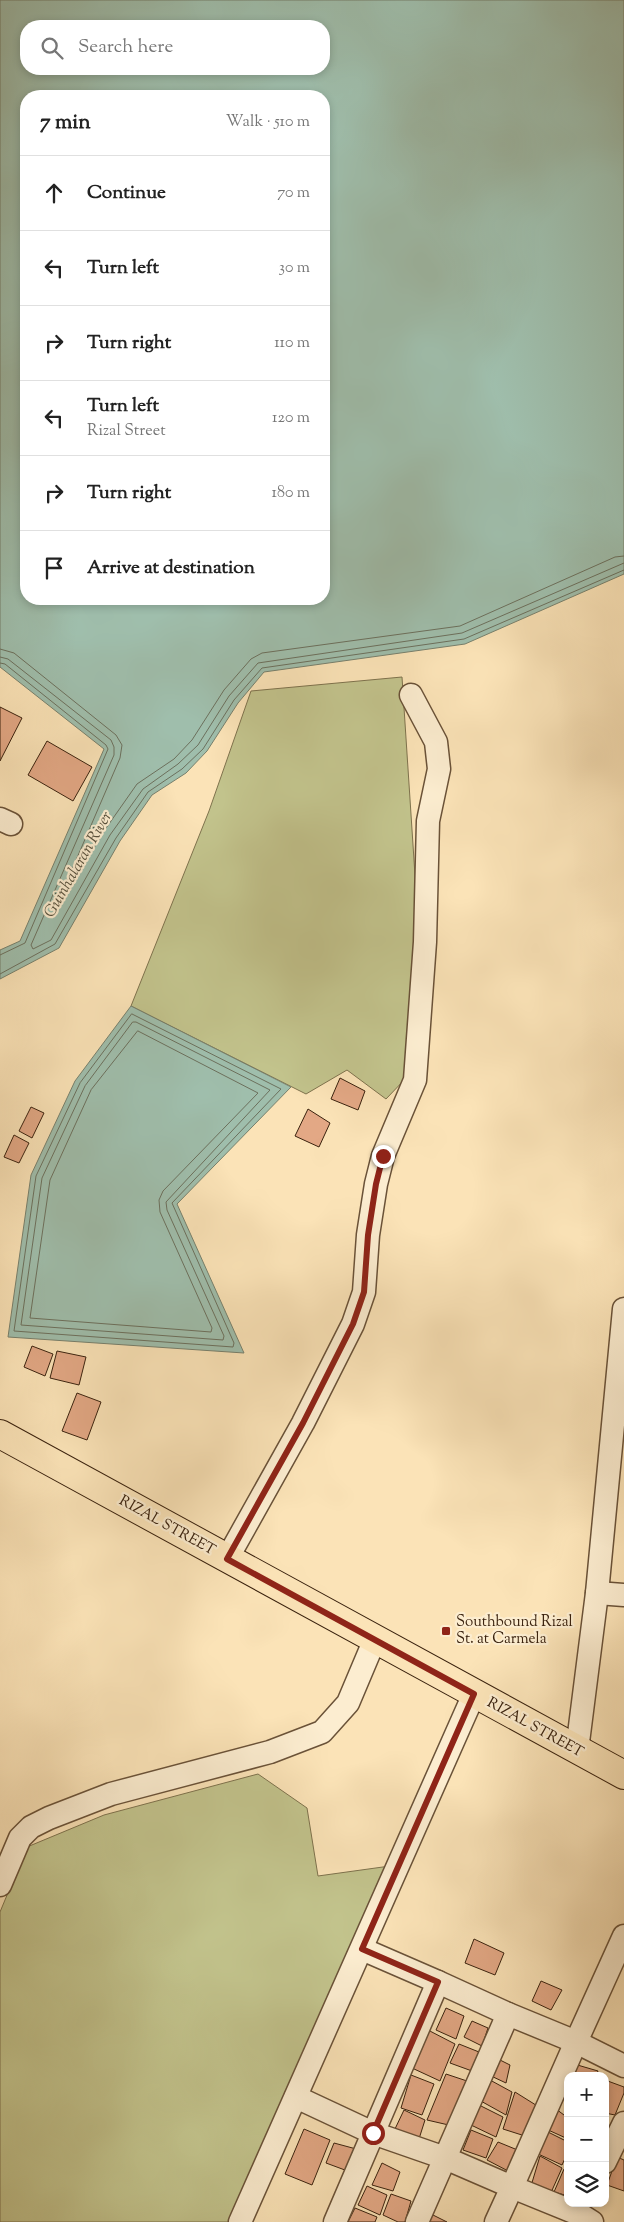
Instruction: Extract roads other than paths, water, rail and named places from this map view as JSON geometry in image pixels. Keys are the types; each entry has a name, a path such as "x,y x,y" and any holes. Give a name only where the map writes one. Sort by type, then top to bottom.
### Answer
{"main road":[{"name":"RIZAL STREET","path":"0,1434 624,1775"}],"street":[{"path":"227,1559 303,1423 353,1324 364,1292 368,1235 376,1184 383,1156 415,1080 425,942 428,821 439,769 436,742 411,695"},
{"path":"577,1750 619,1414 624,1309"},
{"path":"597,1593 624,1595"},
{"path":"0,1885 20,1838 31,1827 49,1818 111,1794 270,1752 322,1732 348,1703 375,1639"},
{"path":"240,2222 474,1694"},
{"path":"496,2222 624,1936"},
{"path":"362,1949 576,2042 624,2066"},
{"path":"335,2222 438,1982"},
{"path":"417,2222 508,2014"},
{"path":"296,2097 373,2133 445,2158 512,2187 586,2213"},
{"path":"609,2154 624,2123"}],"water":[{"name":"Guinhalaran River","path":"0,0 624,0 624,574 465,644 264,672 238,703 207,751 186,773 152,795 120,841 59,948 0,979 0,950 20,941 104,749 0,667"},
{"path":"131,1006 291,1087 177,1204 244,1353 8,1337 31,1175 75,1081"}],"place":[{"name":"Southbound Rizal St. at Carmela","path":"446,1631"}]}
